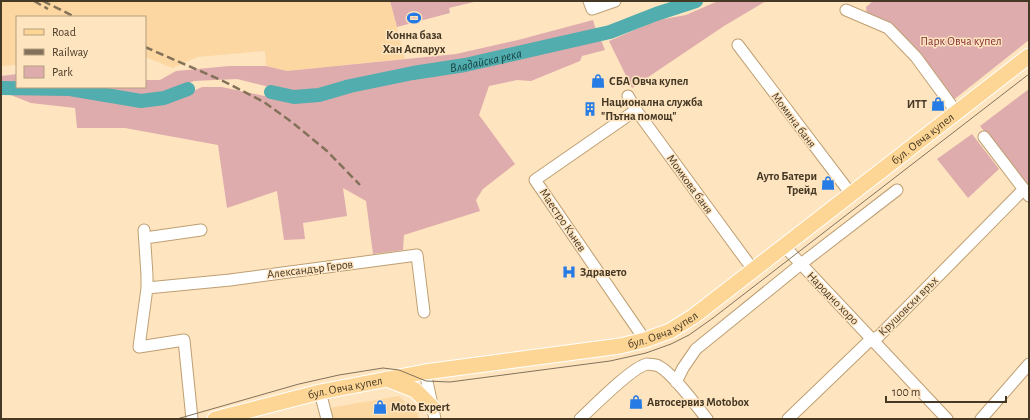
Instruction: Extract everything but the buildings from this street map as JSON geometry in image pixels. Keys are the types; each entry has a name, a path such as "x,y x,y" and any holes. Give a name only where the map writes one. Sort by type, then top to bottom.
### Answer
{"main road":[{"name":"бул. Овча купел","path":"215,419 320,392 387,379 425,372 620,346 645,340 670,331 694,316 754,271 1029,56"},
{"path":"387,379 416,390 433,413"}],"street":[{"path":"591,5 615,1"},
{"path":"846,10 888,28 916,57 957,113"},
{"name":"Момина баня","path":"738,45 851,194"},
{"name":"Момкова баня","path":"628,96 636,110 754,271"},
{"name":"Маестро Кънев","path":"636,110 535,180 645,340"},
{"path":"984,137 1026,192"},
{"path":"676,382 683,368 696,349 801,264 897,190"},
{"name":"Крушовски връх","path":"788,419 867,343 879,336 1026,192"},
{"path":"192,419 184,340 139,347 148,275 144,234 201,230"},
{"name":"Народно хоро","path":"785,247 947,419"},
{"name":"Александър Геров","path":"147,288 230,280 417,255 424,312"},
{"path":"580,419 615,387 636,370 647,364 656,365 663,369 707,419"},
{"path":"981,419 1029,364"},
{"path":"425,372 433,413"},
{"path":"320,392 327,419"}],"shaded area":[{"path":"1,1 390,1 405,59 287,71 266,66 265,51 197,57 173,68 146,57 146,16 16,16 16,65 1,66"},
{"path":"399,396 418,414 419,419 331,419 329,408"}],"green space":[{"name":"Конна база Хан Аспарух","path":"390,1 478,1 449,8 450,13 397,27"},
{"path":"718,1 766,1 724,26 632,88 609,41 658,20 686,15"},
{"name":"Парк Овча купел","path":"873,1 1029,1 1029,40 952,101 918,55 867,16 866,7"},
{"path":"593,20 596,30 557,40 456,61 374,76 315,91 294,93 237,79 194,81 160,94 142,96 90,88 146,88 146,80 160,80 176,71 229,66 266,66 287,71 456,54 518,40"},
{"path":"601,40 605,50 582,56 580,61 531,81 517,80 489,86 479,115 515,164 483,189 476,200 480,211 404,235 403,250 373,254 366,201 343,188 347,216 303,223 305,239 284,240 277,191 227,208 218,145 125,128 77,128 75,108 31,103 3,92 76,93 117,102 150,104 170,102 202,87 222,87 274,98 298,101 324,98 394,80 467,69"},
{"path":"16,74 16,83 1,84 1,76"},
{"path":"1029,89 1029,190 980,126"},
{"path":"972,134 999,169 968,198 937,159"}],"waterway":[{"name":"Владайска река","path":"271,92 294,97 319,95 350,86 413,73 465,65 610,32 656,14 696,1"},
{"name":"Владайска река","path":"1,88 70,89 141,101 164,98 188,89"}],"tram line":[{"path":"177,419 299,384 339,375 383,368 399,370 426,381 450,382 610,361 646,353 671,344 689,335 713,318 1029,74"}],"railway":[{"path":"34,1 48,9"},
{"path":"43,1 73,16"},
{"path":"146,47 223,81 264,102 293,123 327,151 360,185"}],"place":[{"name":"Конна база Хан Аспарух","path":"414,18"},
{"name":"СБА Овча купел","path":"598,81"},
{"name":"ИТТ","path":"938,104"},
{"name":"Национална служба \"Пътна помощ\"","path":"590,109"},
{"name":"Ауто Батери Трейд","path":"828,183"},
{"name":"Здравето","path":"569,272"},
{"name":"Автосервиз Motobox","path":"636,402"},
{"name":"Moto Expert","path":"380,407"}]}
